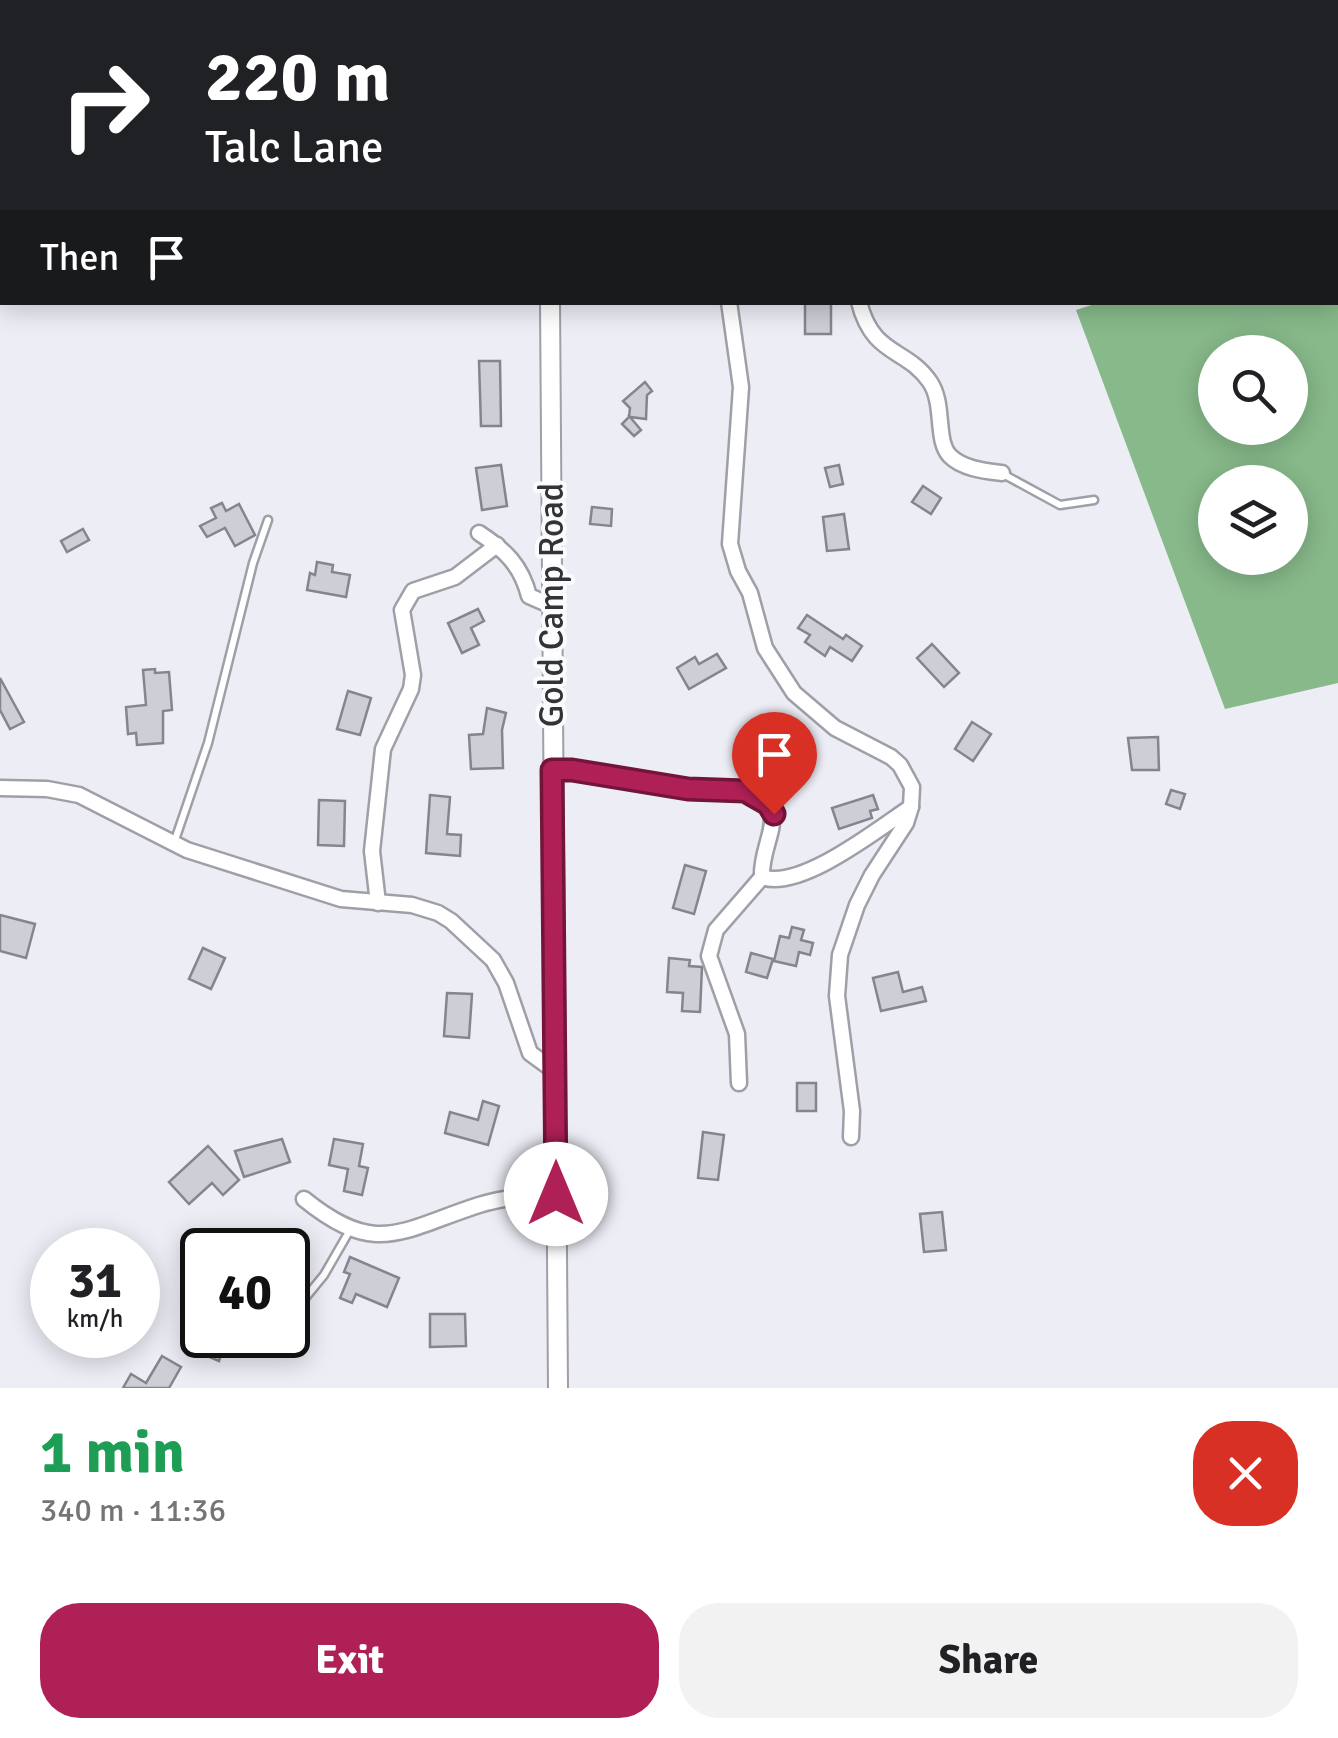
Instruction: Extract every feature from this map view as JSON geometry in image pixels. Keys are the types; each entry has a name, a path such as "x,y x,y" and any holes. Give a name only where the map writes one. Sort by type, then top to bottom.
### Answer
{"street":[{"name":"Gold Camp Road","path":"550,305 558,1388"},
{"path":"729,305 740,387 730,544 750,592 765,648 794,692 835,728 877,748 900,765 912,787 912,807 906,824 857,905 840,955 836,996 852,1138"},
{"path":"860,305 874,338 926,376 933,386 939,400 945,448 952,458 1002,474"},
{"path":"479,534 519,569 529,596 552,606"},
{"path":"378,903 372,851 383,748 404,706 413,675 402,610 413,590 455,577 496,545"},
{"path":"552,770 688,789 745,791 768,804 774,824 764,848 762,876 730,912 710,944 712,969 737,1034 740,1082"},
{"path":"0,788 47,789 79,795 174,844 341,899 426,908 451,921 501,972 530,1053 556,1072"},
{"path":"762,876 774,881 796,876 854,845 912,807"},
{"path":"304,1199 326,1217 350,1229 391,1235 502,1198 556,1194"}],"lane":[{"path":"1002,474 1060,505 1094,500"},
{"path":"174,844 208,743 253,563 268,520"},
{"path":"310,1293 350,1229"}],"green space":[{"path":"1092,305 1338,305 1338,683 1225,709 1076,310"}],"building":[{"path":"805,305 831,305 831,334 805,334"},
{"path":"479,361 500,361 501,426 481,426"},
{"path":"645,382 652,391 647,395 646,419 630,417 641,430 634,436 622,424 629,417 630,408 623,401"},
{"path":"501,465 507,506 482,510 476,468"},
{"path":"839,465 843,484 830,487 825,468"},
{"path":"923,486 941,498 931,514 912,502"},
{"path":"222,503 226,511 239,504 255,535 235,546 225,528 207,537 200,526 216,518 211,508"},
{"path":"592,507 612,509 611,526 590,524"},
{"path":"844,514 849,549 827,551 823,517"},
{"path":"83,529 89,540 67,552 61,541"},
{"path":"317,562 333,565 332,572 350,575 346,597 307,590"},
{"path":"478,609 484,621 471,628 479,645 462,653 448,623"},
{"path":"807,615 843,639 846,635 862,646 852,661 830,647 825,656 805,642 810,635 798,628"},
{"path":"932,644 959,673 944,687 917,658"},
{"path":"717,654 726,668 689,689 677,668 695,657 699,664"},
{"path":"155,669 155,673 169,672 172,710 163,711 163,743 137,745 136,733 128,734 126,707 146,705 143,670"},
{"path":"0,678 24,722 10,729 0,710"},
{"path":"348,691 371,698 360,735 337,729"},
{"path":"487,708 506,713 502,730 503,768 471,769 469,735 483,734"},
{"path":"972,722 991,734 973,761 955,749"},
{"path":"1158,737 1159,770 1132,770 1128,738"},
{"path":"1171,790 1185,794 1180,809 1166,804"},
{"path":"430,795 450,797 447,834 461,835 460,856 426,853"},
{"path":"873,795 878,809 870,811 872,818 839,829 832,808"},
{"path":"319,800 345,801 344,846 318,845"},
{"path":"685,865 706,871 694,914 673,908"},
{"path":"0,915 35,924 26,958 0,951"},
{"path":"792,927 804,930 801,940 813,943 810,955 799,952 796,966 774,961 780,936 789,938"},
{"path":"203,948 225,958 211,989 189,979"},
{"path":"751,953 773,959 767,978 746,972"},
{"path":"669,958 690,960 689,966 702,967 700,1012 682,1011 683,993 667,992"},
{"path":"898,972 903,992 922,987 926,1001 881,1011 873,978"},
{"path":"447,993 472,994 469,1038 444,1036"},
{"path":"797,1083 816,1083 816,1111 797,1111"},
{"path":"483,1101 499,1106 488,1145 445,1133 450,1112 478,1120"},
{"path":"703,1132 724,1135 718,1180 698,1178"},
{"path":"282,1139 290,1162 244,1177 235,1151"},
{"path":"334,1139 363,1144 359,1166 368,1168 362,1195 344,1191 348,1169 329,1165"},
{"path":"208,1146 239,1180 223,1195 212,1183 189,1204 169,1182"},
{"path":"942,1212 946,1250 924,1252 920,1214"},
{"path":"350,1257 399,1278 387,1307 356,1294 352,1303 340,1298 350,1274 344,1272"},
{"path":"430,1314 465,1314 466,1346 430,1347"},
{"path":"162,1356 181,1367 169,1388 123,1388 131,1374 146,1383"}],"route":[{"path":"556,1194 552,770 688,789 745,791 768,804 774,814"}]}
